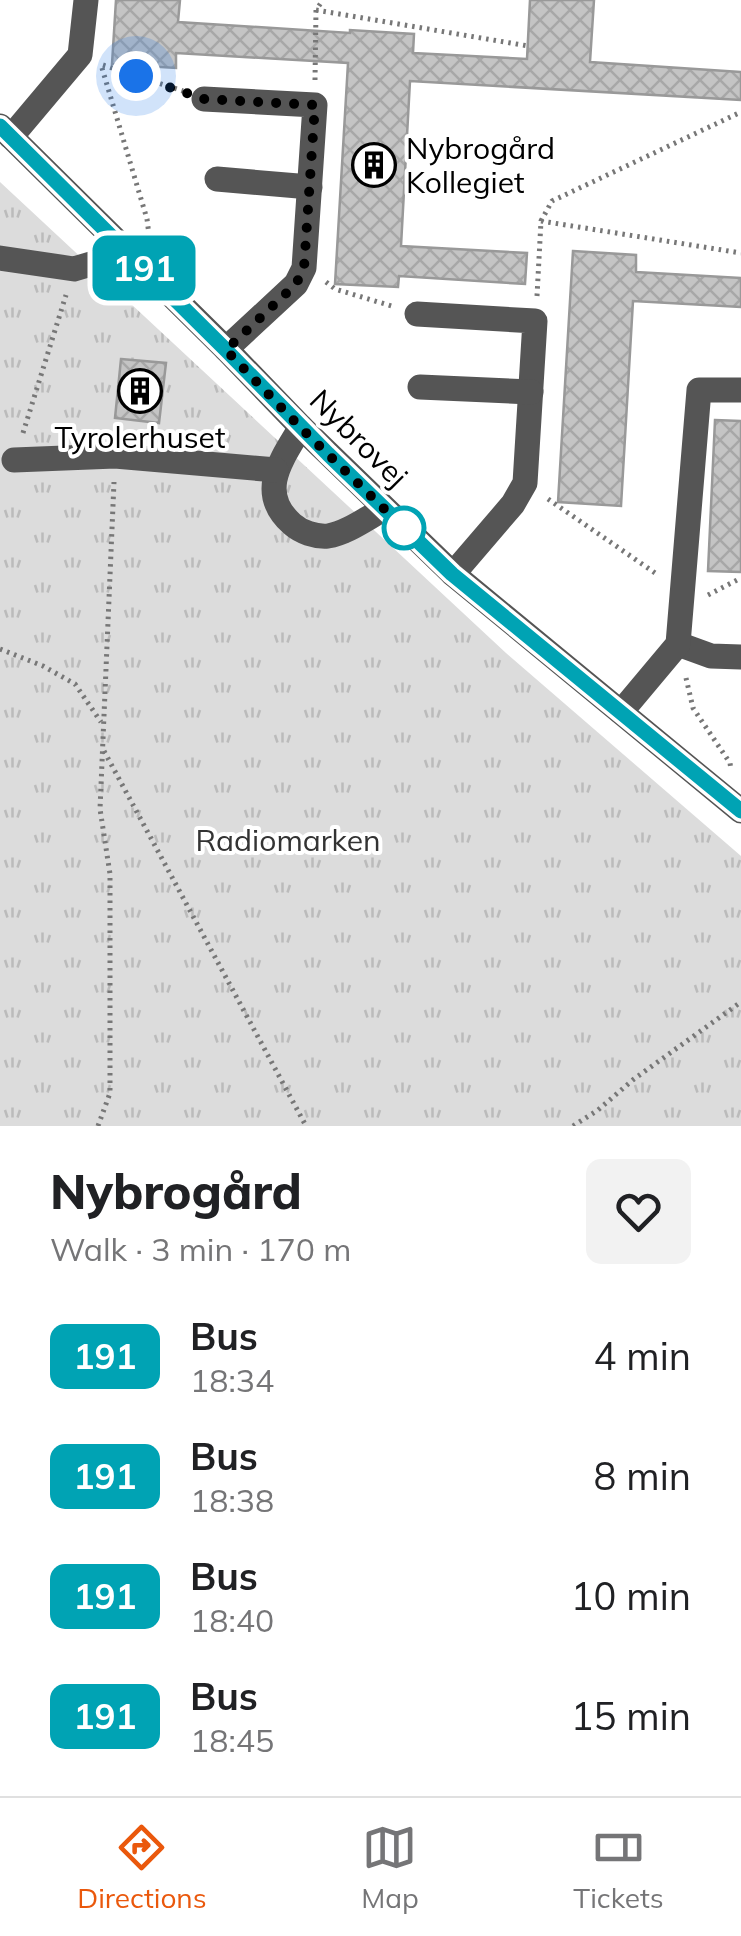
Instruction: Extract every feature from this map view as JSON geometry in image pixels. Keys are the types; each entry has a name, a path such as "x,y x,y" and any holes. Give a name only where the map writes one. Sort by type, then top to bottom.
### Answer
{"street":[{"path":"6,132 91,60 86,0"},
{"path":"204,99 315,105 304,268 296,284 226,350"},
{"name":"Nybrovej","path":"6,132 452,574 739,809"},
{"path":"217,179 310,187"},
{"path":"0,258 74,269 100,260 120,244"},
{"path":"417,314 536,321 525,483 513,504 452,574"},
{"path":"420,387 530,392"},
{"path":"621,712 678,644 699,390 741,390"},
{"path":"300,427 276,470 273,484 280,511 289,522 311,534 333,535 384,510"},
{"path":"14,460 115,456 276,470"},
{"path":"678,644 711,656 741,657"}],"path":[{"path":"315,105 316,10 323,0"},
{"path":"316,10 528,46"},
{"path":"91,60 204,99"},
{"path":"91,60 147,219 153,278"},
{"path":"536,321 541,222 552,201 741,112"},
{"path":"541,222 741,253"},
{"path":"304,268 335,289 417,314"},
{"path":"14,460 74,269"},
{"path":"98,1126 110,1093 110,874 100,808 115,456"},
{"path":"525,483 683,592 706,596 741,578"},
{"path":"678,644 693,708 730,763 739,809"},
{"path":"0,650 43,666 75,684 103,724"},
{"path":"102,748 306,1126"},
{"path":"573,1126 741,1002"}],"green space":[{"name":"Radiomarken","path":"0,182 506,653 741,856 741,1126 0,1126"}],"building":[{"name":"Nybrogård Kollegiet","path":"116,0 180,0 178,22 414,34 413,53 527,59 530,0 594,0 590,62 741,72 741,100 410,81 401,246 527,253 525,284 399,276 398,287 335,284 348,63 176,53 176,68 112,64"},
{"name":"Nybrogård Kollegiet","path":"573,251 636,255 636,272 741,278 741,307 633,301 621,506 558,502"},
{"name":"Tyrolerhuset","path":"121,359 166,363 159,423 115,418"},
{"path":"715,420 741,421 741,572 708,571"}],"bus line":[{"name":"191","path":"0,126 452,574 741,811"}],"place":[{"name":"Nybrogård Kollegiet","path":"374,165"},
{"name":"Tyrolerhuset","path":"140,391"}],"route":[{"path":"136,76 204,99 315,105 304,268 296,284 226,350 300,427 407,531 404,528"}]}
